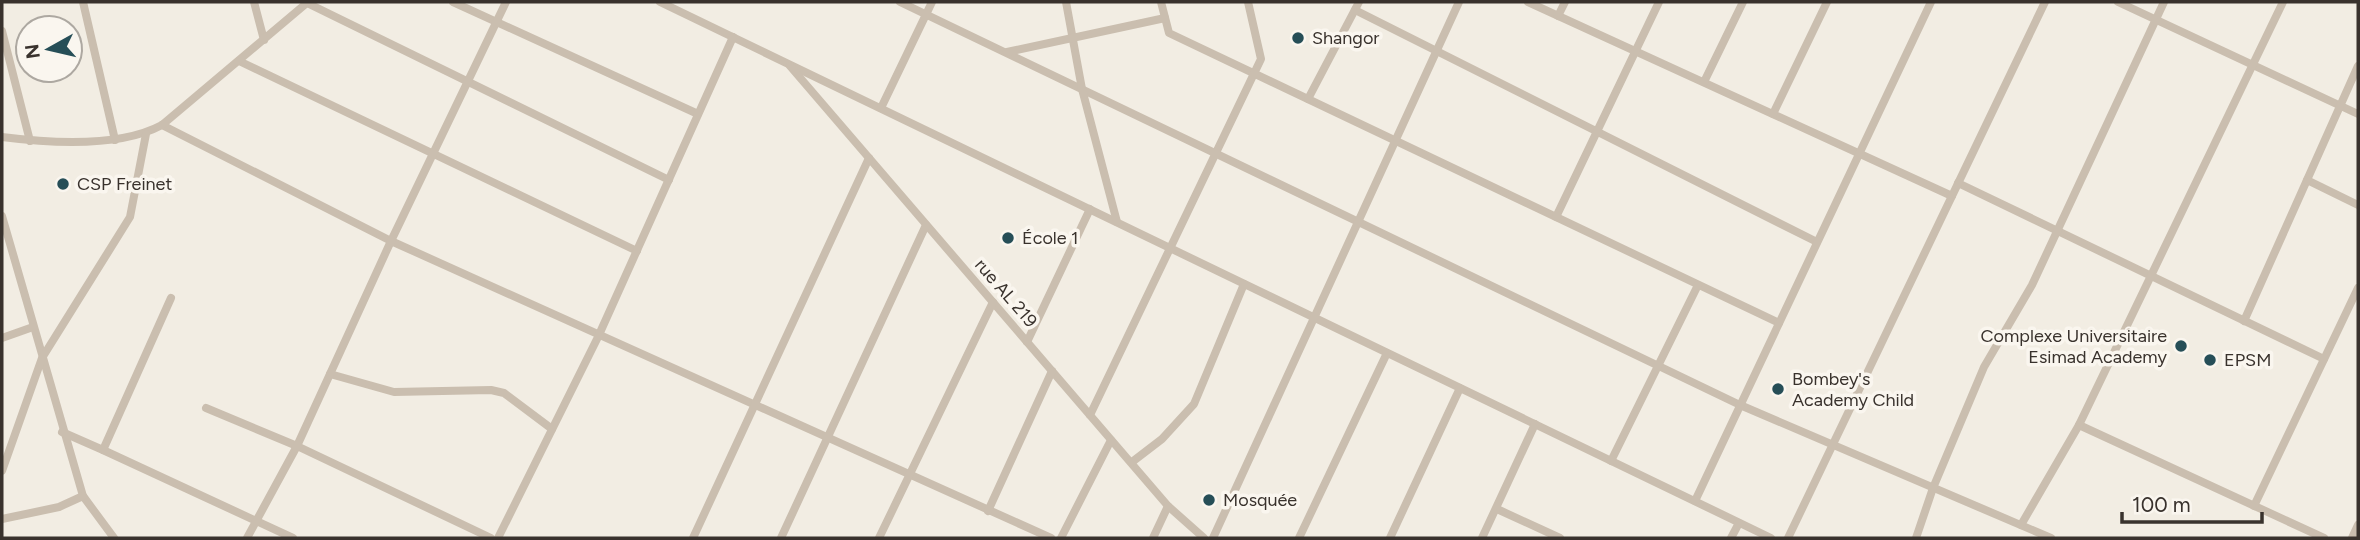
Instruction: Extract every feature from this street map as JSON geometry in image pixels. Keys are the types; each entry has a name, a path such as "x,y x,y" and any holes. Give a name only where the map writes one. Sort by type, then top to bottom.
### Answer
{"street":[{"path":"83,2 115,140"},
{"path":"254,2 264,40"},
{"path":"2,137 30,141 115,140 146,134 162,125 307,2 669,180"},
{"path":"453,2 698,114"},
{"path":"247,538 298,446 391,241 506,2"},
{"path":"660,2 675,5 788,64 1771,538"},
{"path":"900,2 1740,405 2051,538"},
{"path":"881,108 932,2"},
{"path":"1066,2 1083,89 1117,222"},
{"path":"1161,2 1169,33 1779,323"},
{"path":"1090,415 1261,59 1248,2"},
{"path":"1213,538 1458,2"},
{"path":"1528,2 1952,196"},
{"path":"1559,16 1565,2"},
{"path":"1556,217 1659,2"},
{"path":"1704,82 1743,2"},
{"path":"1773,114 1828,2"},
{"path":"1695,501 1931,2"},
{"path":"1788,538 2045,2"},
{"path":"2118,2 2358,114"},
{"path":"1916,538 1933,488 1984,367 2032,285 2164,2"},
{"path":"2021,525 2079,425 2283,2"},
{"path":"1308,99 1357,6 1436,51 1817,242"},
{"path":"1006,52 1165,18"},
{"path":"2,31 30,141"},
{"path":"498,538 598,337 733,37"},
{"path":"239,61 637,251"},
{"name":"rue AL 219","path":"788,64 1168,506 1204,538"},
{"path":"2244,321 2358,66"},
{"path":"162,125 391,241 598,337 1051,538"},
{"path":"2,471 42,358 130,217 146,134"},
{"path":"693,538 756,407 869,158"},
{"path":"2307,180 2358,205"},
{"path":"1958,183 2324,359"},
{"path":"1027,342 1090,209"},
{"path":"2,216 62,432 83,496 114,538"},
{"path":"781,538 926,225"},
{"path":"1132,462 1162,439 1194,404 1244,284"},
{"path":"1611,461 1698,285"},
{"path":"2254,506 2358,288"},
{"path":"103,450 171,298"},
{"path":"879,538 993,302"},
{"path":"2,338 33,327"},
{"path":"1299,538 1387,353"},
{"path":"988,510 1052,371"},
{"path":"330,374 394,392 491,390 504,393 552,429"},
{"path":"1390,538 1460,388"},
{"path":"206,408 298,446 491,538"},
{"path":"1482,538 1535,424"},
{"path":"2079,425 2323,538"},
{"path":"62,432 293,538"},
{"path":"1061,538 1111,440"},
{"path":"2,519 59,507 83,496"},
{"path":"1153,538 1168,506"},
{"path":"1497,509 1560,538"},
{"path":"1731,538 1739,523"},
{"path":"2352,538 2358,525"}],"place":[{"name":"Shangor","path":"1298,38"},
{"name":"CSP Freinet","path":"63,184"},
{"name":"École 1","path":"1008,238"},
{"name":"Complexe Universitaire Esimad Academy","path":"2181,346"},
{"name":"EPSM","path":"2210,360"},
{"name":"Bombey's Academy Child","path":"1778,389"},
{"name":"Mosquée","path":"1209,500"}]}
